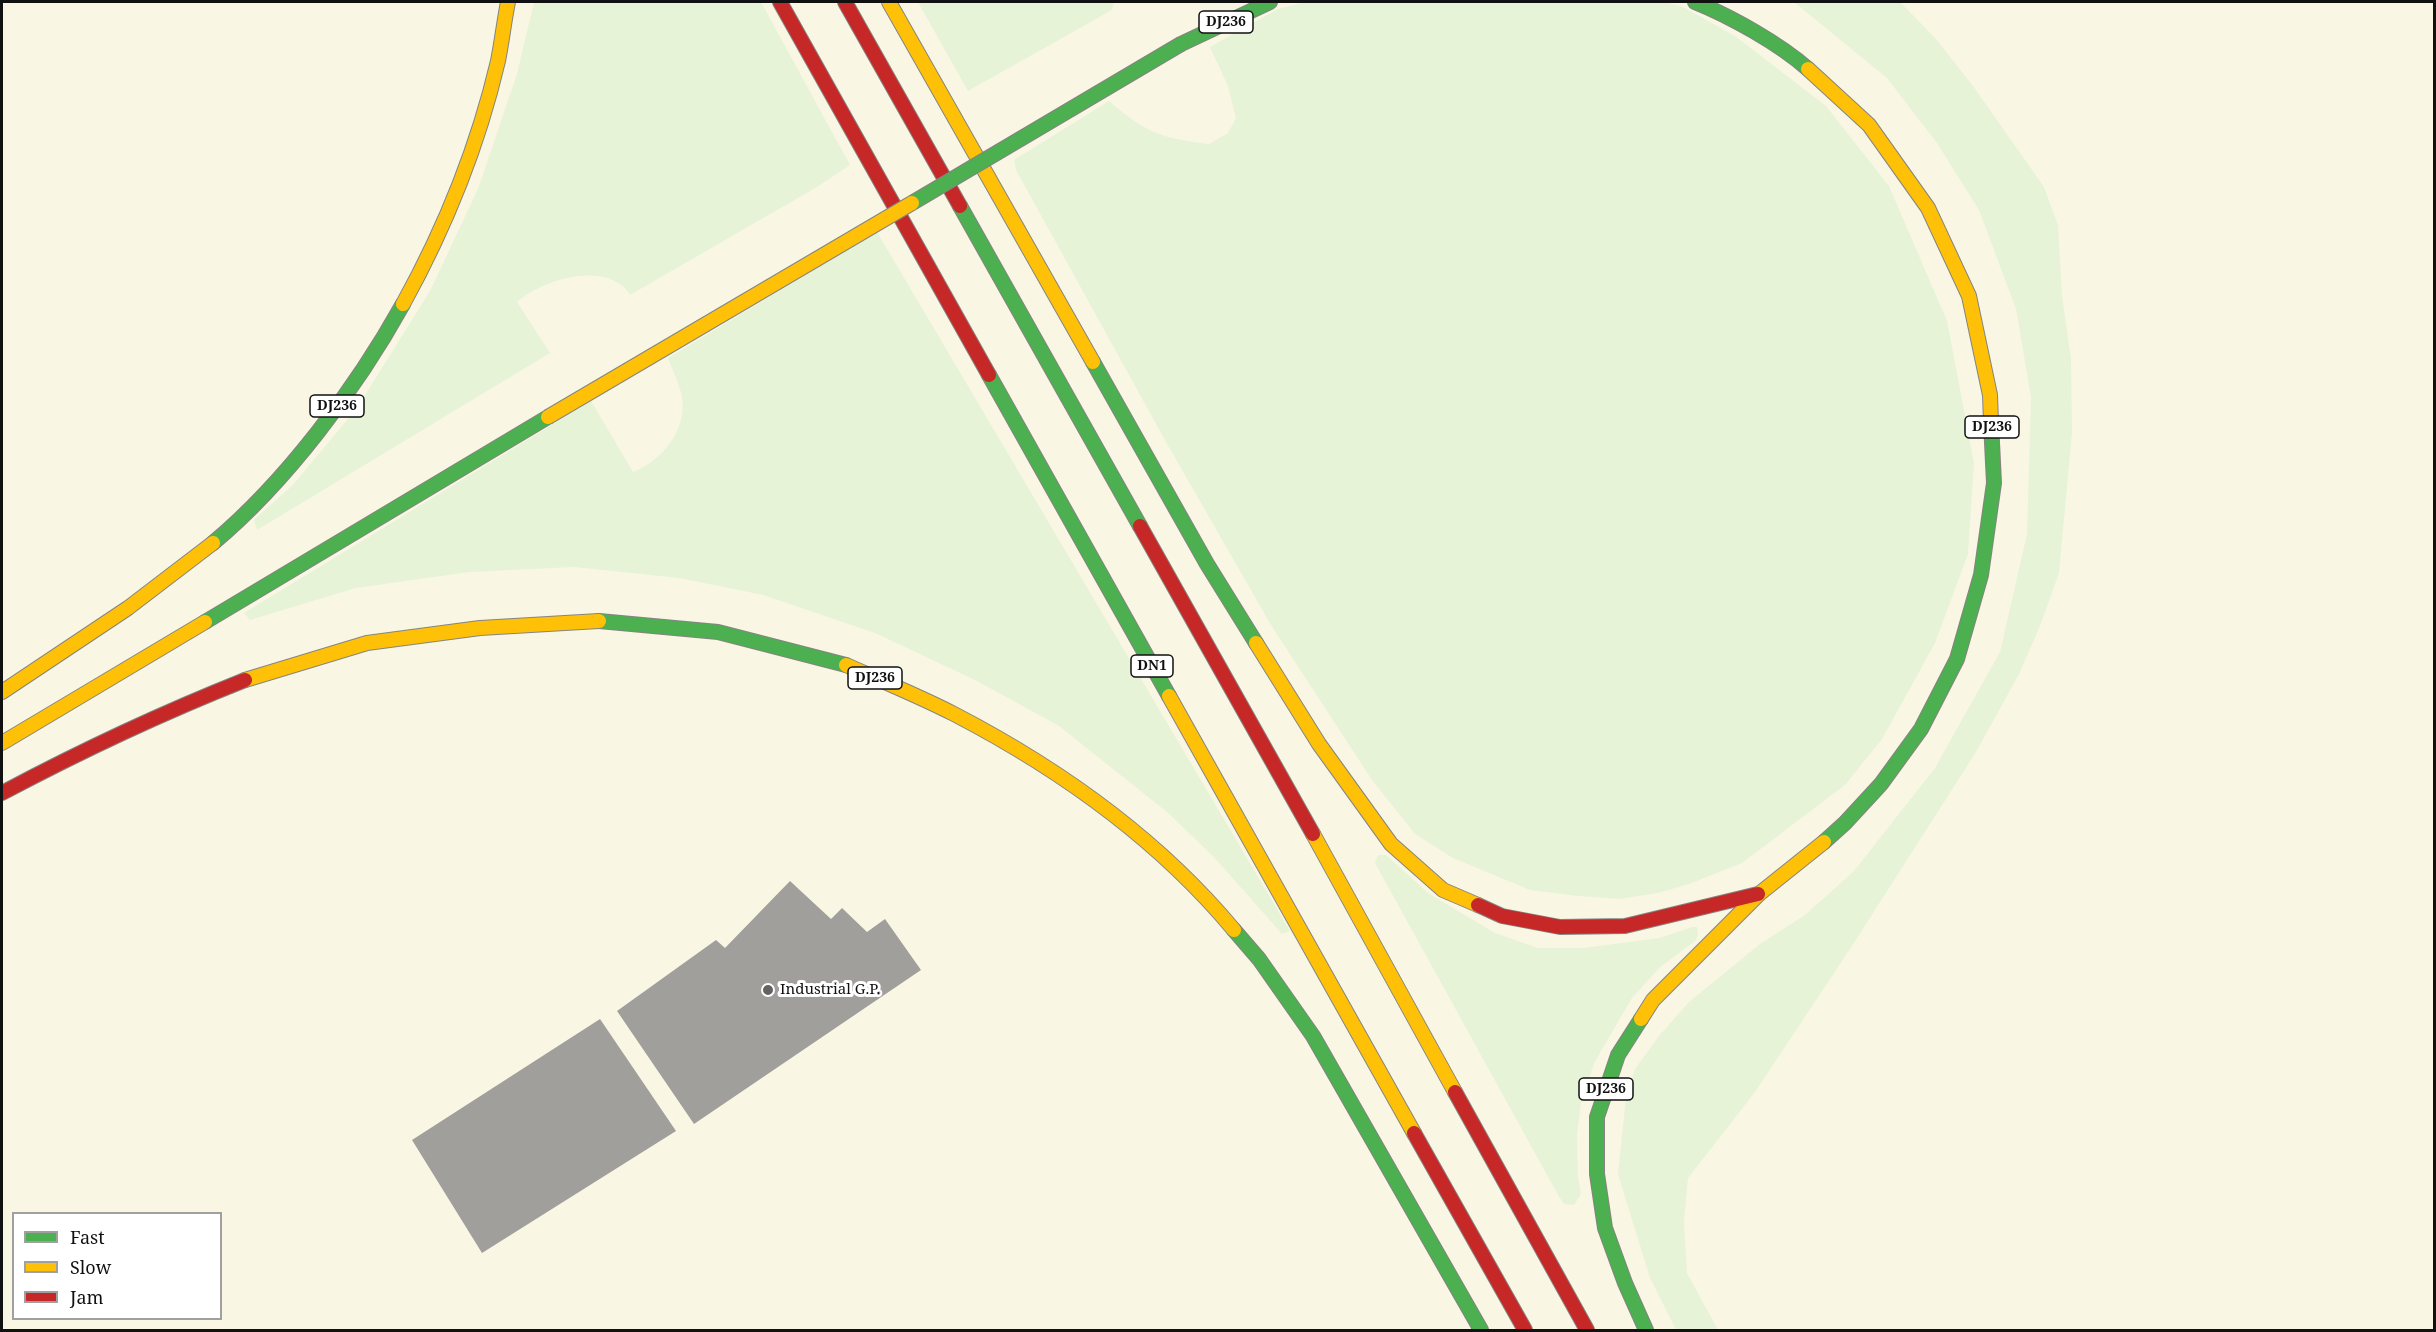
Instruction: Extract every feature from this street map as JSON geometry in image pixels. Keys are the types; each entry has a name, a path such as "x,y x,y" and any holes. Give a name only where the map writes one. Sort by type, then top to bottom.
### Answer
{"main road":[{"name":"DJ236","path":"2,692 168,580 248,512 317,433 386,338 437,240 471,157 498,62 508,2"},
{"name":"DN1","path":"780,2 1525,1330"},
{"path":"845,2 1334,872 1587,1330"},
{"name":"DJ236","path":"889,2 1207,564 1319,744 1391,843 1443,890 1502,916 1560,927 1625,926 1760,894"},
{"name":"DJ236","path":"2,743 548,417 1181,44 1270,2"},
{"name":"DJ236","path":"1646,1330 1625,1283 1605,1228 1597,1174 1597,1118 1618,1055 1653,1000 1760,894 1845,823 1881,784 1921,729 1957,658 1982,575 1994,483 1990,394 1969,296 1928,208 1869,125 1797,59 1718,12 1695,2"},
{"name":"DJ236","path":"2,794 49,768 180,706 250,678 367,643 480,627 594,621 718,632 846,665 954,714 1051,771 1138,835 1205,895 1259,959 1313,1036 1481,1330"}],"shaded area":[{"path":"2,2 2434,2 2434,1330 2,1330"}],"green space":[{"path":"534,2 761,2 850,165 817,187 630,295 622,286 610,279 597,276 568,278 527,294 517,302 550,353 257,530 254,520 293,485 357,408 430,291 478,189 517,74"},
{"path":"918,2 1114,2 1112,10 968,91"},
{"path":"1306,2 1665,2 1683,7 1735,36 1826,106 1889,186 1947,321 1974,463 1968,554 1935,643 1882,739 1845,785 1742,863 1689,884 1658,893 1619,899 1578,896 1530,890 1453,858 1415,834 1372,780 1271,625 1166,442 1016,170 1014,160 1109,101 1144,127 1166,136 1209,144 1228,133 1236,118 1228,86 1210,47 1278,9"},
{"path":"1794,2 1900,2 1936,39 1973,86 2044,187 2058,225 2062,295 2071,359 2072,433 2059,573 2040,626 2019,674 1976,752 1850,949 1755,1092 1688,1178 1684,1222 1687,1273 1718,1330 1676,1330 1650,1278 1618,1174 1626,1097 1635,1069 1659,1036 1689,1002 1760,944 1805,915 1854,871 1935,768 2000,652 2027,534 2031,397 2016,309 1979,210 1937,143 1887,78"},
{"path":"877,232 1290,931 1282,934 1214,857 1167,812 1059,726 975,680 875,633 763,595 679,578 574,567 470,572 356,588 250,620 244,613 591,401 633,472 643,467 670,443 680,422 682,398 668,358"},
{"path":"1378,855 1386,855 1428,893 1495,933 1538,948 1583,948 1659,938 1697,927 1698,935 1695,941 1659,968 1632,998 1594,1063 1581,1103 1577,1136 1578,1177 1581,1194 1574,1205 1564,1204 1557,1193 1375,863"}],"building":[{"name":"Industrial G.P.","path":"790,881 831,919 842,908 867,932 885,919 921,970 694,1124 617,1011 716,940 725,948"},
{"path":"600,1019 676,1131 482,1253 412,1140"}],"traffic: fast":[{"path":"1181,44 1270,2"},
{"path":"1695,2 1754,31 1808,69"},
{"path":"912,203 1181,44"},
{"path":"960,206 1140,526"},
{"path":"213,543 267,492 318,432 364,368 403,304"},
{"path":"1093,362 1207,564 1256,643"},
{"path":"989,375 1169,696"},
{"path":"205,622 548,417"},
{"path":"1824,842 1881,784 1921,729 1957,659 1981,575 1994,483 1991,422"},
{"path":"599,621 718,632 846,665"},
{"path":"1234,930 1259,959 1313,1036 1481,1330"},
{"path":"1641,1019 1618,1055 1597,1117 1597,1174 1605,1228 1625,1283 1646,1330"}],"traffic: slow":[{"path":"403,304 433,246 459,186 481,124 498,61 508,2"},
{"path":"889,2 1093,362"},
{"path":"1808,69 1869,125 1928,208 1969,296 1990,395 1991,422"},
{"path":"548,417 912,203"},
{"path":"2,692 128,608 213,543"},
{"path":"245,680 367,643 480,628 599,621"},
{"path":"2,743 205,622"},
{"path":"1256,643 1319,744 1391,844 1443,890 1478,905"},
{"path":"846,665 954,714 1069,782 1140,836 1205,897 1234,930"},
{"path":"1169,696 1414,1133"},
{"path":"1313,834 1455,1092"},
{"path":"1641,1019 1653,1000 1759,894 1824,842"}],"traffic: jam":[{"path":"780,2 989,375"},
{"path":"845,2 960,206"},
{"path":"1140,526 1313,834"},
{"path":"2,793 122,733 245,680"},
{"path":"1478,905 1502,916 1560,927 1625,926 1758,894"},
{"path":"1455,1092 1587,1330"},
{"path":"1414,1133 1525,1330"}],"place":[{"name":"Industrial G.P.","path":"768,990"}]}
